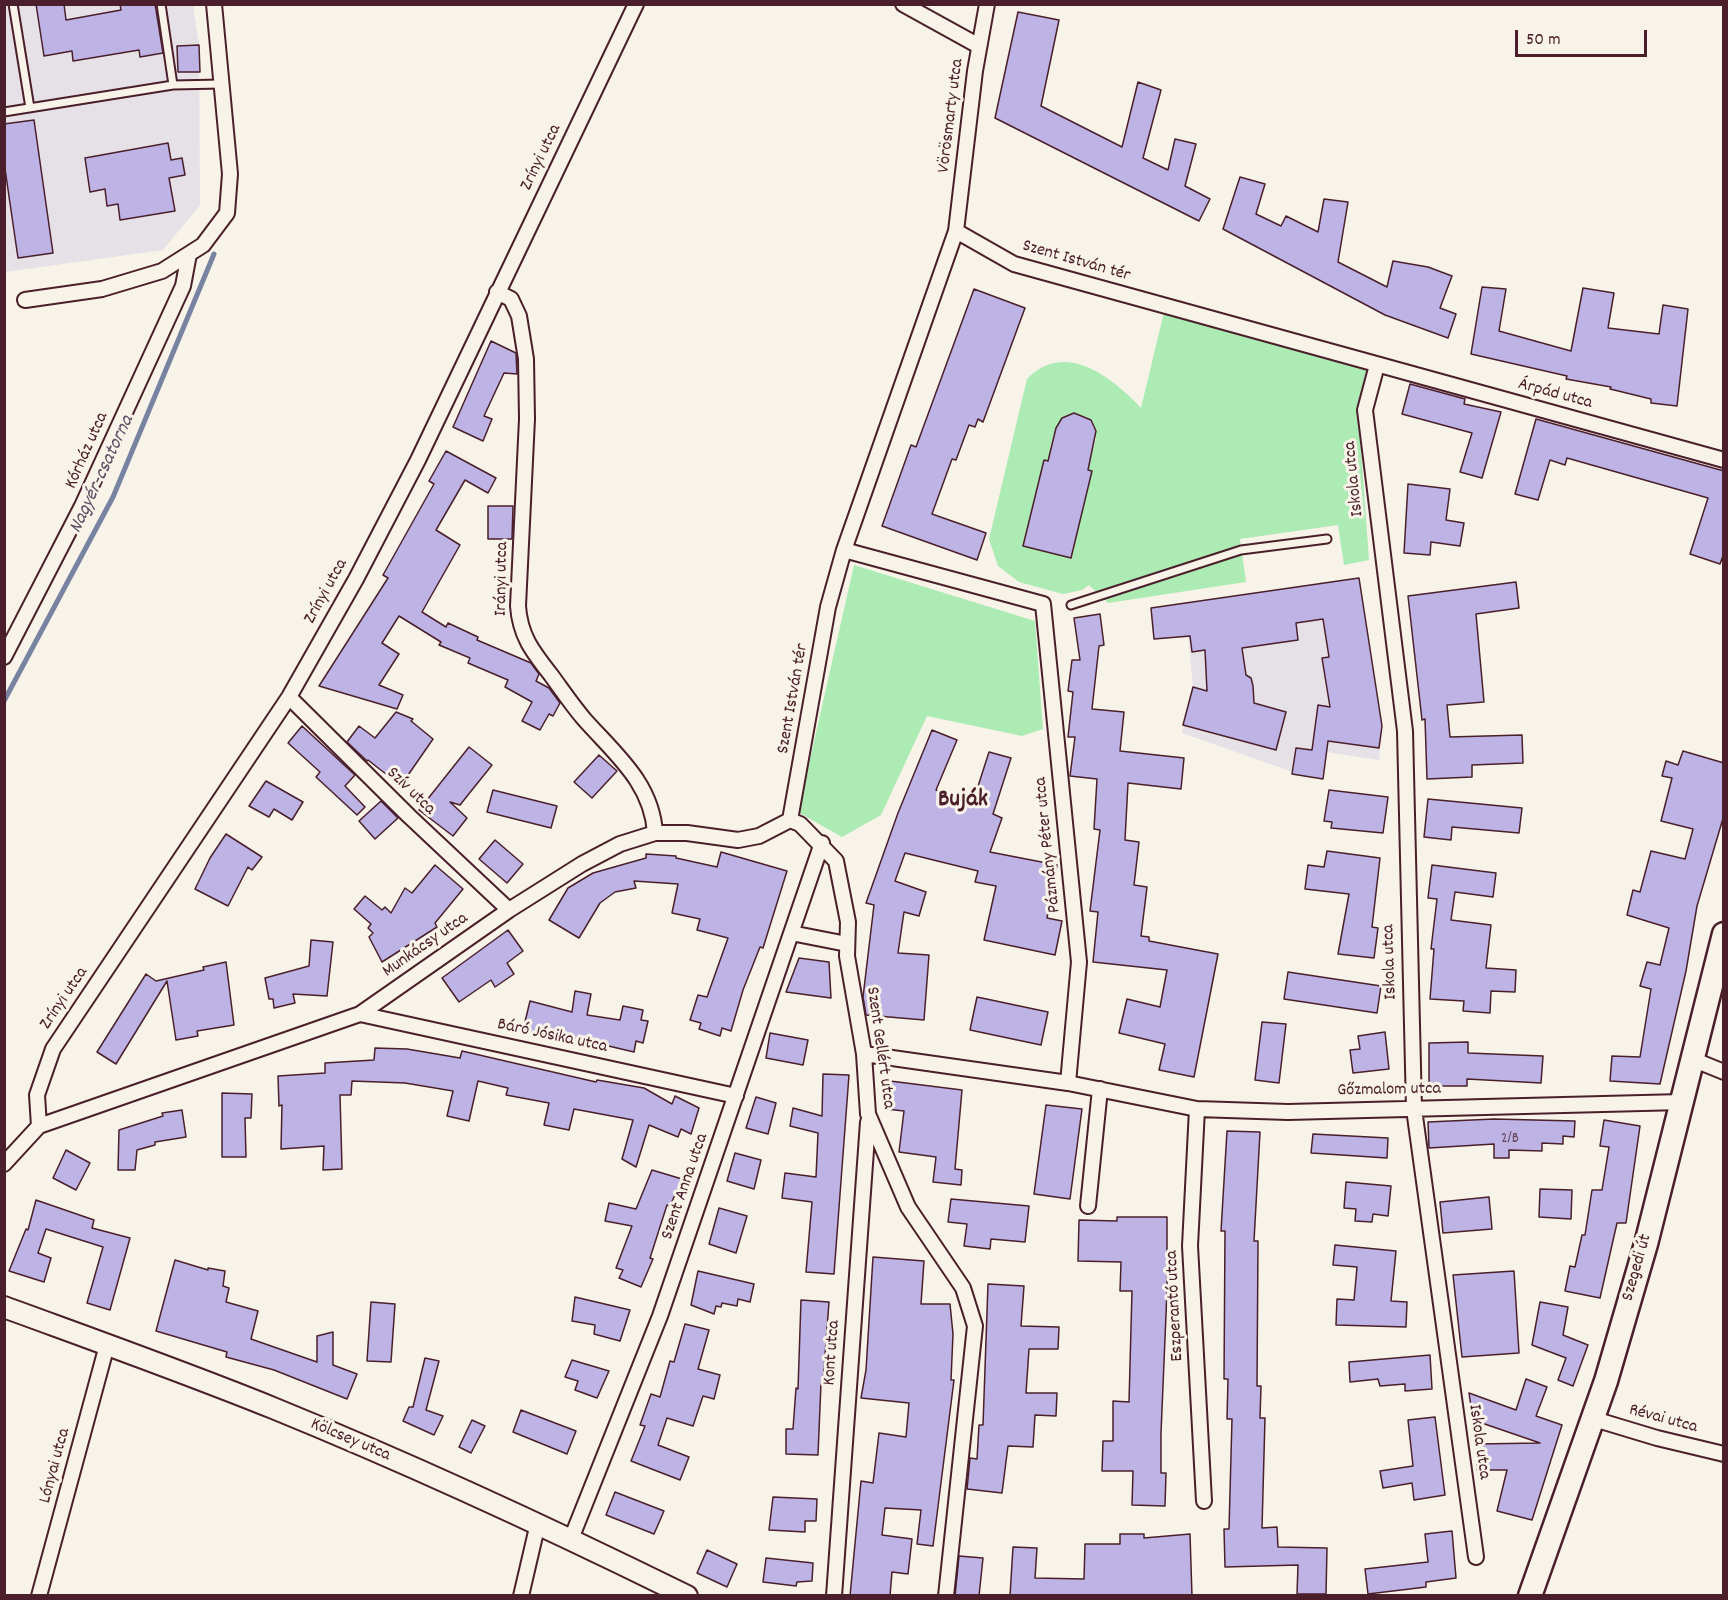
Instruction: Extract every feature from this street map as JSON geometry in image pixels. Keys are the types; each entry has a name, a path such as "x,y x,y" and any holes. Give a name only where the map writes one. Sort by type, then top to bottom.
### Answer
{"main road":[{"name":"Szegedi út","path":"1530,1596 1594,1419 1646,1244 1692,1059 1720,966 1724,934"},
{"name":"Kölcsey utca","path":"4,1307 282,1412 538,1523 687,1596"}],"street":[{"path":"24,300 102,289 162,271 204,245 227,213 230,174 214,4"},
{"name":"Zrínyi utca","path":"39,1126 37,1095 53,1049 289,697 356,579 418,460 636,4"},
{"path":"903,4 979,46"},
{"name":"Vörösmarty utca","path":"956,231 979,46 987,4"},
{"name":"Szent István tér","path":"790,820 828,608 844,550 956,231 1014,264 1377,365"},
{"name":"Kórház utca","path":"4,657 82,506 183,285 189,254"},
{"name":"Irányi utca","path":"497,292 511,299 519,316 526,359 527,419 519,606 522,633 532,652 583,718 632,771 651,805 655,833"},
{"name":"Árpád utca","path":"1377,365 1724,460"},
{"name":"Iskola utca","path":"1377,365 1365,410 1404,731 1414,1109 1476,1557"},
{"name":"Pázmány Péter utca","path":"844,550 1043,604 1079,962 1068,1083"},
{"name":"Szív utca","path":"289,697 409,816 509,910"},
{"path":"790,820 800,824 822,843"},
{"name":"Munkácsy utca","path":"39,1126 360,1014 509,910 582,864 620,844 655,833 687,833 738,840 759,836 790,820"},
{"name":"Szent Anna utca","path":"571,1539 660,1316 822,843"},
{"name":"Szent Gellért utca","path":"822,843 836,861 848,922 847,956 864,1054 868,1114 909,1207 963,1288 975,1326 946,1596"},
{"path":"791,933 847,944"},
{"name":"Báró Jósika utca","path":"360,1014 736,1096"},
{"name":"Gőzmalom utca","path":"864,1054 1068,1083 1197,1109 1288,1112 1682,1102"},
{"path":"1692,1059 1724,1072"},
{"path":"1088,1206 1100,1089"},
{"name":"Eszperantó utca","path":"1197,1109 1191,1246 1204,1501"},
{"name":"Kont utca","path":"834,1596 868,1114"},
{"path":"4,1164 39,1126"},
{"name":"Lónyai utca","path":"39,1596 107,1345"},
{"name":"Révai utca","path":"1594,1419 1657,1438 1724,1454"},
{"path":"521,1596 538,1523"}],"lane":[{"path":"13,4 30,108"},
{"path":"161,4 173,85"},
{"path":"4,112 173,85 221,84"},
{"path":"1071,605 1241,550 1327,539"}],"shaded area":[{"path":"4,5 193,5 199,45 200,205 163,250 5,272"},
{"path":"1359,578 1382,726 1379,760 1327,752 1324,770 1304,776 1182,733 1193,687 1185,603"}],"green space":[{"path":"1164,312 1368,368 1358,408 1369,560 1344,565 1338,525 1240,539 1246,582 1108,603 1089,585 1082,590 1063,594 1019,582 998,566 989,539 1027,379 1042,368 1057,362 1088,367 1117,385 1141,408","holes":["1074,413 1091,419 1096,438 1088,470 1092,471 1071,557 1023,546 1044,460 1048,461 1052,439 1058,426 1062,420"]},
{"path":"854,565 1035,621 1043,729 1022,736 927,716 881,815 842,837 798,812"}],"building":[{"path":"36,4 64,4 66,20 121,10 120,4 155,4 163,53 140,57 139,50 73,61 72,51 44,56"},
{"path":"1018,12 1059,20 1041,106 1122,147 1138,82 1161,90 1143,158 1168,170 1175,139 1196,144 1185,186 1210,199 1199,221 995,118"},
{"path":"199,45 200,72 178,72 177,46"},
{"path":"34,120 53,253 18,258 4,162 4,124"},
{"path":"168,143 171,160 182,158 185,175 169,178 175,211 120,220 118,204 107,206 105,189 90,192 85,158"},
{"path":"1240,177 1265,184 1256,214 1281,226 1286,216 1318,232 1324,199 1348,202 1338,262 1387,287 1393,261 1428,267 1452,276 1440,308 1456,314 1448,338 1385,315 1223,229"},
{"path":"1482,287 1506,289 1499,331 1571,351 1583,288 1614,293 1608,328 1659,334 1663,305 1688,309 1677,406 1651,403 1651,399 1610,389 1611,387 1566,379 1567,376 1471,354"},
{"path":"974,289 1025,308 983,422 978,419 975,427 969,425 956,460 952,459 932,514 986,533 977,560 882,526 911,445 916,447"},
{"path":"491,341 516,353 517,374 504,373 484,416 492,419 483,441 453,427"},
{"path":"1410,384 1465,399 1464,404 1501,412 1482,478 1460,472 1472,433 1402,414"},
{"path":"1074,413 1091,420 1096,431 1088,470 1092,471 1071,558 1023,546 1044,460 1048,461 1056,428 1062,418"},
{"path":"1536,419 1724,471 1724,553 1720,564 1690,554 1708,498 1567,458 1565,465 1550,460 1538,500 1515,494"},
{"path":"446,451 496,478 488,493 465,480 436,530 460,545 422,612 446,627 448,623 478,637 477,640 531,663 539,674 536,681 549,688 560,703 553,716 549,714 540,730 522,721 532,702 505,687 508,680 468,663 470,658 439,645 441,642 399,616 382,643 399,654 379,685 403,695 397,709 319,686 388,578 383,575 434,484 429,481"},
{"path":"1408,484 1450,489 1446,520 1464,523 1460,546 1431,542 1430,555 1404,553"},
{"path":"488,506 513,506 512,539 488,539"},
{"path":"1359,578 1382,726 1379,748 1328,741 1323,779 1292,774 1296,748 1312,750 1318,705 1330,707 1322,658 1329,657 1323,619 1296,623 1298,640 1242,648 1246,675 1251,678 1253,686 1254,703 1286,712 1276,750 1183,725 1193,687 1207,691 1205,650 1192,652 1190,636 1154,639 1151,608"},
{"path":"1516,582 1519,608 1476,614 1484,702 1447,705 1450,737 1522,735 1523,763 1472,765 1472,777 1427,779 1425,719 1422,720 1408,596"},
{"path":"1100,614 1104,645 1099,646 1092,709 1124,712 1120,751 1184,758 1181,789 1128,783 1125,840 1139,842 1134,885 1147,887 1141,936 1149,937 1149,941 1218,954 1194,1077 1159,1070 1165,1044 1119,1033 1127,999 1160,1007 1167,970 1093,962 1098,912 1090,911 1100,830 1094,829 1097,779 1070,776 1075,737 1068,737 1073,692 1068,691 1072,660 1080,660 1074,618"},
{"path":"396,712 413,719 411,721 433,739 406,778 402,775 396,782 367,761 347,742 359,726 375,738"},
{"path":"302,726 355,775 345,786 365,807 357,815 316,777 320,772 288,743"},
{"path":"932,730 957,740 936,790 972,805 989,752 1011,758 993,814 1002,818 990,852 1057,865 1047,918 1062,921 1055,955 984,940 996,886 975,882 978,871 905,853 895,881 926,892 919,916 904,912 898,953 929,955 924,1020 866,1015 863,997 874,905 866,903 898,813"},
{"path":"469,747 492,765 460,805 450,802 467,818 453,836 419,810"},
{"path":"1683,751 1724,763 1724,815 1697,906 1686,971 1660,1084 1610,1081 1612,1056 1640,1057 1651,989 1640,986 1647,962 1660,965 1669,928 1627,915 1633,890 1640,892 1651,851 1685,859 1693,829 1661,821 1672,778 1662,776 1666,761 1678,765"},
{"path":"599,755 617,771 592,798 574,782"},
{"path":"266,781 303,802 292,820 274,809 269,817 249,806"},
{"path":"493,790 557,806 551,828 487,812"},
{"path":"1329,790 1388,797 1383,833 1331,828 1332,822 1324,821"},
{"path":"1428,799 1522,808 1519,833 1452,827 1451,840 1424,837"},
{"path":"381,801 398,818 375,839 359,821"},
{"path":"226,834 262,857 252,870 248,867 228,906 195,889 210,858"},
{"path":"495,840 523,864 507,883 479,859"},
{"path":"1327,851 1380,858 1372,927 1378,928 1374,958 1338,954 1349,894 1305,889 1308,865 1324,867"},
{"path":"721,852 787,871 763,948 760,947 743,990 731,1031 722,1028 720,1036 699,1029 701,1023 690,1020 698,995 707,997 728,938 697,930 700,919 672,913 678,884 634,881 636,888 615,892 600,903 579,938 549,920 568,888 593,873 646,858 646,854 676,856 676,858 717,867"},
{"path":"435,865 463,889 435,923 437,927 382,962 369,937 373,933 368,928 371,924 354,909 365,896 382,910 385,907 391,913 405,888 412,893"},
{"path":"1432,865 1496,873 1493,897 1455,892 1451,920 1491,925 1486,968 1516,970 1515,992 1491,991 1490,1013 1463,1011 1464,1001 1430,999 1434,949 1431,949 1437,899 1428,898"},
{"path":"508,930 523,951 507,963 514,974 495,987 491,980 459,1002 442,978"},
{"path":"311,940 333,942 327,996 293,994 295,1003 274,1008 273,999 269,999 265,978 309,966"},
{"path":"799,958 829,962 831,998 786,992"},
{"path":"226,962 234,1025 197,1031 198,1036 176,1040 167,981 116,1064 97,1052 146,974 156,981 204,970 203,967"},
{"path":"1288,972 1381,986 1377,1013 1284,999"},
{"path":"575,991 591,994 587,1015 620,1020 623,1006 643,1010 641,1020 648,1021 643,1043 636,1041 634,1052 600,1044 599,1047 566,1041 523,1030 530,1001 572,1012"},
{"path":"977,997 1048,1012 1041,1045 970,1030"},
{"path":"1262,1022 1286,1024 1279,1083 1255,1080"},
{"path":"1385,1032 1389,1069 1353,1073 1350,1050 1360,1049 1358,1036"},
{"path":"770,1033 808,1040 803,1065 766,1058"},
{"path":"1468,1042 1468,1053 1543,1056 1541,1083 1467,1079 1467,1086 1429,1086 1429,1043"},
{"path":"375,1048 407,1049 460,1058 462,1051 596,1082 597,1080 644,1088 672,1104 675,1096 699,1108 691,1134 681,1129 678,1137 649,1125 636,1167 622,1159 633,1120 574,1109 569,1130 544,1125 549,1103 506,1095 508,1088 478,1081 469,1121 447,1116 453,1091 405,1083 352,1081 351,1095 340,1095 342,1169 323,1170 324,1146 281,1149 282,1105 279,1106 278,1076 325,1073 325,1063 374,1060"},
{"path":"823,1074 849,1075 834,1274 806,1272 812,1202 782,1198 785,1173 816,1177 818,1133 790,1126 793,1108 822,1116"},
{"path":"890,1081 962,1090 955,1169 962,1170 961,1185 933,1182 936,1157 899,1152 904,1111 886,1109"},
{"path":"222,1093 252,1094 251,1118 245,1118 246,1157 222,1157"},
{"path":"756,1097 776,1103 768,1134 746,1128"},
{"path":"1046,1105 1082,1109 1070,1199 1034,1194"},
{"path":"182,1110 186,1137 155,1142 155,1145 137,1150 135,1170 118,1170 119,1130 163,1116 162,1113"},
{"path":"1494,1119 1575,1121 1574,1137 1563,1136 1563,1144 1542,1143 1542,1151 1509,1150 1509,1158 1494,1158 1494,1144 1429,1148 1428,1122"},
{"path":"1604,1120 1640,1126 1626,1223 1617,1223 1600,1298 1565,1291 1570,1266 1575,1267 1582,1235 1585,1235 1592,1190 1602,1190 1609,1147 1600,1146"},
{"path":"1227,1131 1260,1132 1254,1241 1258,1241 1257,1386 1261,1386 1260,1418 1265,1418 1262,1528 1277,1527 1278,1547 1327,1548 1326,1594 1297,1594 1298,1565 1225,1567 1224,1529 1229,1529 1232,1419 1227,1419 1228,1379 1224,1379 1225,1231 1221,1231"},
{"path":"1313,1134 1388,1138 1387,1158 1311,1153"},
{"path":"66,1150 90,1163 76,1190 53,1178"},
{"path":"735,1153 761,1160 754,1189 727,1181"},
{"path":"652,1170 682,1179 670,1206 667,1205 650,1258 653,1259 641,1287 619,1278 623,1270 616,1268 632,1226 605,1221 609,1203 636,1209"},
{"path":"1346,1182 1391,1186 1388,1216 1373,1214 1372,1222 1355,1221 1356,1209 1344,1208"},
{"path":"1540,1189 1572,1190 1571,1219 1539,1217"},
{"path":"1489,1197 1492,1229 1443,1233 1440,1202"},
{"path":"951,1199 1029,1206 1025,1242 991,1239 990,1249 964,1246 967,1224 948,1222"},
{"path":"36,1200 94,1220 92,1228 130,1238 110,1310 87,1303 103,1247 46,1229 38,1253 51,1258 44,1282 9,1271 26,1229 28,1230"},
{"path":"719,1208 747,1216 736,1253 709,1244"},
{"path":"1117,1217 1167,1217 1167,1291 1161,1433 1161,1473 1166,1473 1165,1506 1132,1505 1133,1471 1102,1471 1103,1441 1113,1441 1113,1401 1129,1402 1132,1291 1120,1291 1121,1262 1078,1261 1079,1220 1117,1221"},
{"path":"1335,1245 1396,1251 1391,1301 1407,1302 1406,1327 1336,1325 1337,1299 1354,1300 1357,1267 1333,1265"},
{"path":"873,1257 924,1261 921,1304 950,1304 953,1334 951,1380 954,1380 933,1546 917,1544 921,1510 885,1508 882,1535 912,1539 908,1574 892,1572 890,1596 850,1596 861,1481 873,1483 879,1433 906,1437 909,1403 861,1398 866,1370"},
{"path":"175,1260 208,1270 208,1268 225,1271 223,1286 229,1288 226,1302 258,1311 251,1339 317,1362 317,1336 333,1332 333,1365 357,1374 347,1399 274,1370 226,1357 227,1352 156,1331"},
{"path":"698,1271 754,1284 750,1302 738,1299 737,1306 722,1303 721,1307 716,1306 714,1314 691,1305"},
{"path":"1514,1271 1519,1353 1462,1357 1453,1275"},
{"path":"988,1284 1024,1286 1021,1326 1059,1327 1058,1349 1029,1349 1026,1393 1057,1393 1056,1416 1035,1415 1033,1447 1008,1446 1002,1493 967,1489 970,1458 977,1459 979,1425 983,1425"},
{"path":"575,1297 630,1310 620,1341 594,1334 595,1325 572,1321"},
{"path":"801,1300 829,1302 823,1383 821,1383 818,1455 786,1454 786,1429 793,1429 796,1388 798,1389"},
{"path":"371,1302 395,1304 391,1362 367,1361"},
{"path":"1540,1302 1568,1307 1563,1335 1588,1345 1573,1386 1558,1380 1566,1358 1532,1345"},
{"path":"685,1324 709,1330 698,1369 720,1375 714,1399 703,1396 693,1426 667,1418 658,1445 689,1457 680,1480 631,1461 645,1426 640,1425 651,1394 660,1397 670,1361 674,1362"},
{"path":"1430,1355 1432,1389 1405,1391 1405,1384 1380,1386 1378,1379 1350,1382 1349,1362"},
{"path":"425,1358 439,1361 426,1410 443,1416 434,1435 403,1421 409,1407 413,1407"},
{"path":"572,1360 609,1371 597,1398 575,1390 578,1381 565,1377"},
{"path":"1526,1379 1547,1387 1536,1416 1562,1425 1532,1520 1497,1511 1507,1470 1477,1470 1477,1444 1540,1443 1473,1420 1469,1393 1516,1410"},
{"path":"521,1410 576,1431 567,1454 513,1432"},
{"path":"1435,1417 1445,1495 1414,1500 1412,1483 1383,1488 1380,1471 1413,1466 1408,1420"},
{"path":"472,1420 485,1426 471,1453 459,1447"},
{"path":"615,1492 664,1511 654,1534 606,1515"},
{"path":"773,1497 817,1499 816,1521 805,1521 805,1532 769,1530"},
{"path":"1452,1531 1456,1578 1426,1582 1426,1587 1368,1594 1365,1569 1428,1562 1425,1534"},
{"path":"1120,1534 1144,1534 1144,1538 1190,1534 1192,1596 1010,1596 1013,1547 1037,1548 1035,1578 1084,1579 1085,1544 1120,1544"},
{"path":"707,1550 737,1564 727,1587 697,1573"},
{"path":"959,1556 983,1558 979,1596 955,1596"},
{"path":"766,1558 813,1563 812,1581 797,1582 796,1586 763,1582"}],"waterway":[{"name":"Nagyér-csatorna","path":"4,701 113,497 214,254"}],"district":[{"name":"Buják","path":"963,802"}]}
